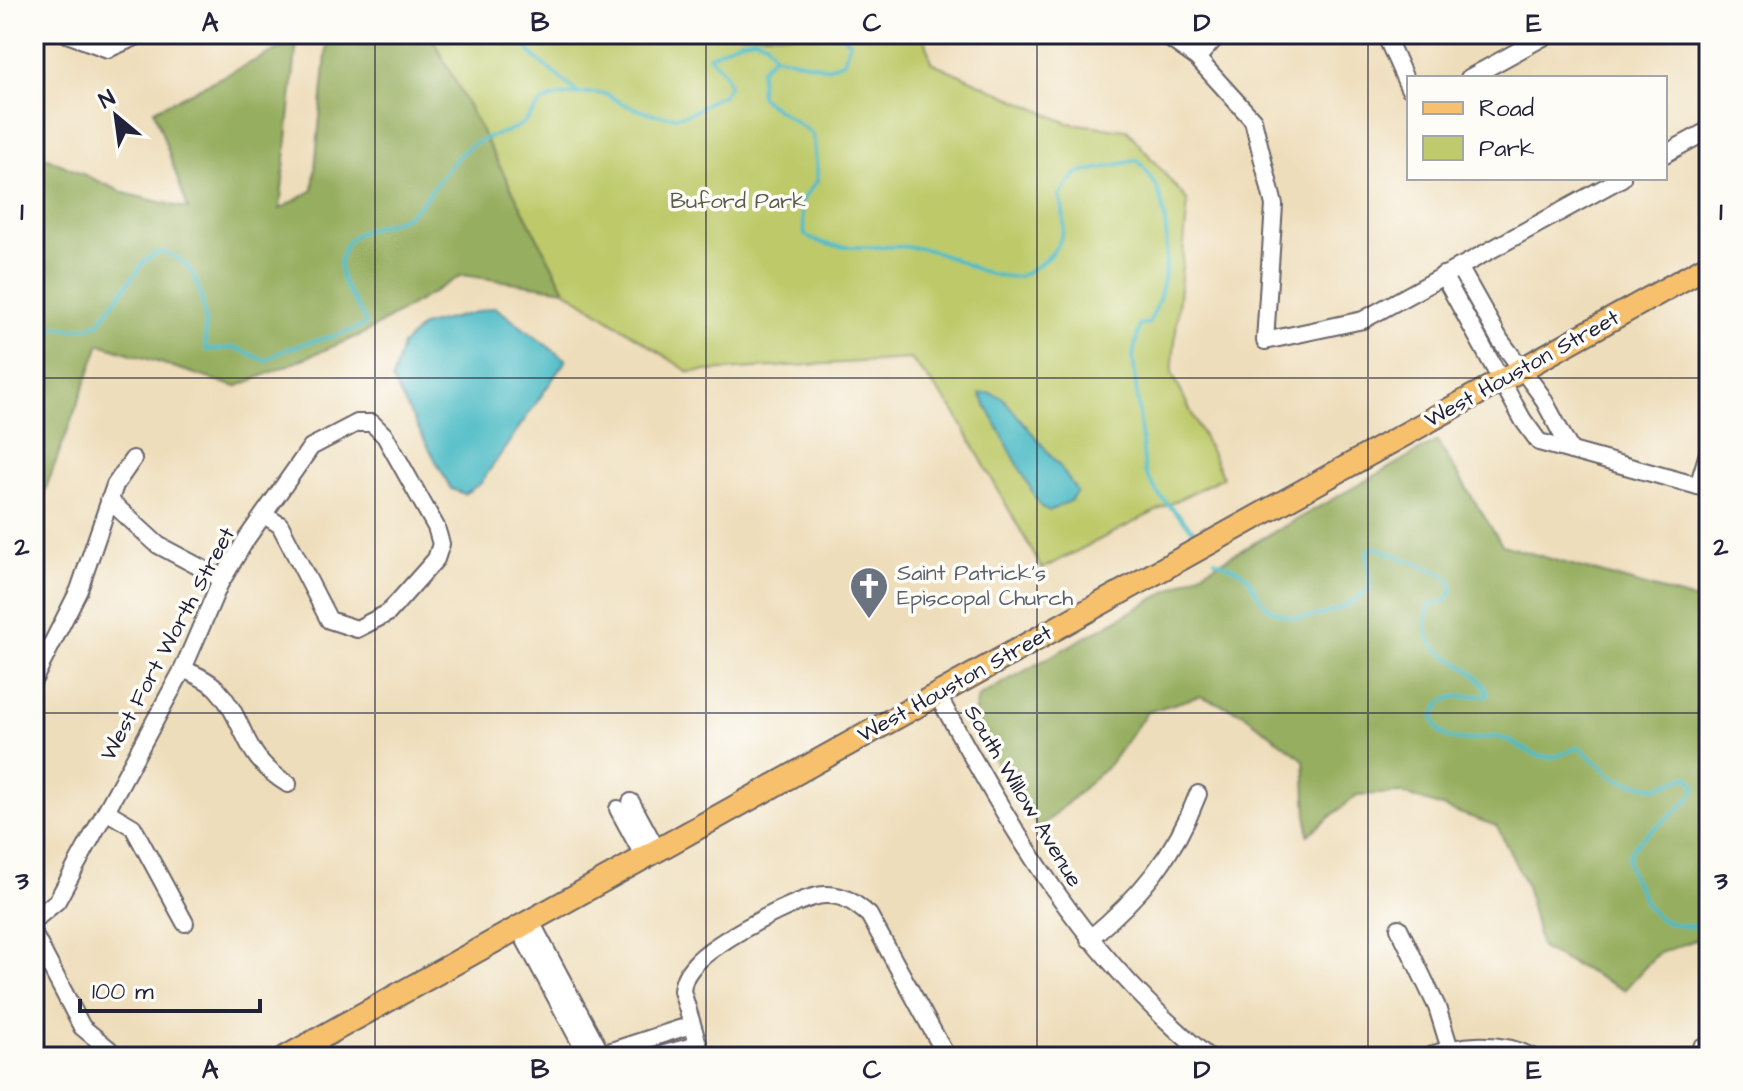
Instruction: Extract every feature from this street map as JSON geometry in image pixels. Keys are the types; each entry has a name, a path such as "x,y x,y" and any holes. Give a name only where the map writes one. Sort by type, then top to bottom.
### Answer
{"main road":[{"name":"West Houston Street","path":"286,1057 1709,265"}],"street":[{"path":"67,34 108,49 142,34"},
{"path":"1163,34 1197,58 1253,120 1274,205 1265,341 1363,320 1618,180"},
{"path":"1197,58 1219,34"},
{"path":"1385,34 1407,84"},
{"path":"1473,76 1549,34"},
{"path":"1667,153 1709,130"},
{"path":"1459,267 1500,340 1539,442 1703,487 1709,450"},
{"path":"1443,275 1512,375 1541,395 1571,451"},
{"name":"West Fort Worth Street","path":"34,920 57,901 183,669 222,579 264,515 311,447 357,423 372,423 392,449 436,527 441,544 436,559 388,613 357,629 329,620 280,525 264,515"},
{"path":"34,679 79,590 115,485 133,459"},
{"path":"109,500 158,545 222,579"},
{"path":"183,669 220,692 264,770 288,784"},
{"name":"South Willow Avenue","path":"937,694 1015,833 1089,939 1148,1003 1208,1057"},
{"path":"1089,939 1153,879 1184,829 1198,794"},
{"path":"625,805 651,853"},
{"path":"106,811 133,827 185,923"},
{"path":"654,1057 700,1051 683,1002 683,980 696,962 753,927 812,897 839,896 869,915 947,1057"},
{"path":"524,924 597,1056 632,1050 691,1025"},
{"path":"1399,928 1437,1007 1450,1049"},
{"path":"34,935 82,1027 113,1055"},
{"path":"1428,1057 1450,1049 1491,1046 1532,1057"}],"green space":[{"path":"328,34 430,34 565,290 462,275 365,333 236,387 100,344 34,520 34,152 127,194 188,209 154,110 297,40 280,209 313,190"},
{"name":"Buford Park","path":"430,34 924,34 931,62 1068,123 1127,130 1188,201 1172,373 1223,477 1042,569 953,409 911,359 689,372 565,290"},
{"path":"1437,441 1502,545 1709,604 1709,935 1657,954 1624,990 1541,948 1526,885 1497,826 1401,793 1357,795 1308,835 1304,760 1242,713 1200,696 1147,712 1111,763 1039,829 972,725 978,697"}],"water":[{"path":"495,307 566,360 480,484 464,494 451,489 392,380 402,345 422,326"},
{"path":"980,394 1002,397 1059,465 1077,492 1070,501 1049,511 1040,506"}],"waterway":[{"path":"517,34 535,58 580,94"},
{"path":"775,56 828,68 844,61 850,42 839,34"},
{"path":"34,323 74,329 98,324 144,262 158,252 174,256 194,275 203,304 206,350 236,348 266,361 290,348 354,330 366,324 341,276 341,258 345,247 359,233 408,215 469,147 518,126 545,101 567,95 606,94 634,108 664,116 690,113 722,96 729,85 724,72 709,56 739,41 755,38 766,42 774,56 761,69 760,96 813,135 818,179 801,202 805,235 819,242 850,247 916,248 996,275 1020,276 1043,261 1058,244 1064,222 1059,196 1076,174 1138,160 1158,191 1167,242 1160,294 1148,324 1140,324 1133,356 1145,472 1159,495 1196,533"},
{"path":"1215,560 1245,575 1269,608 1294,617 1322,615 1348,604 1370,588 1367,552 1374,547 1441,573 1451,581 1452,591 1445,602 1430,605 1426,624 1428,637 1446,656 1481,681 1488,695 1454,697 1442,701 1433,717 1439,731 1459,740 1497,737 1543,757 1554,757 1580,748 1615,778 1655,788 1689,776 1696,788 1690,798 1636,844 1628,862 1645,902 1657,916 1681,926 1709,926"}],"place":[{"name":"Saint Patrick's Episcopal Church","path":"869,620"}]}
